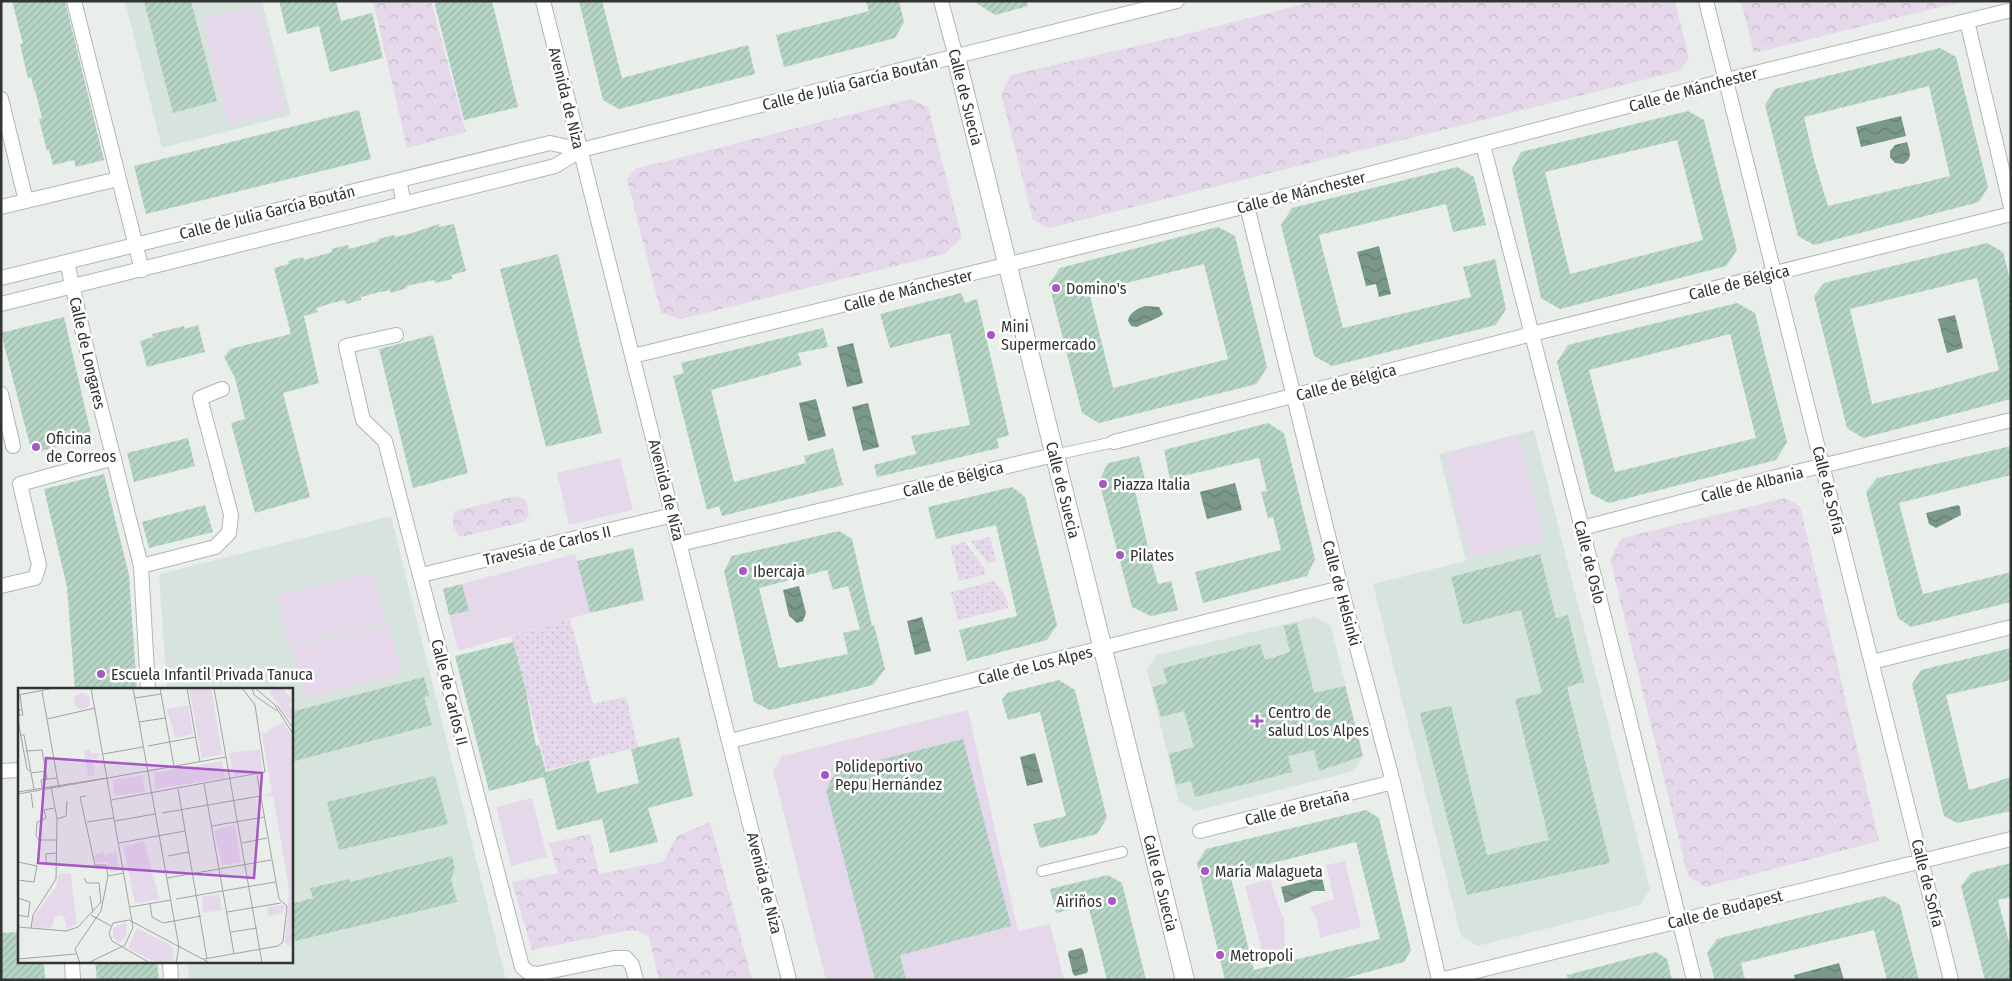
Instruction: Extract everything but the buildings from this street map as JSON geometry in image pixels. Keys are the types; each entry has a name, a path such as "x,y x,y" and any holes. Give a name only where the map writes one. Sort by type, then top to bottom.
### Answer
{"street":[{"path":"74,1 142,270"},
{"name":"Avenida de Niza","path":"543,1 789,980"},
{"name":"Calle de Suecia","path":"941,1 1185,980"},
{"name":"Calle de Julia García Boután","path":"1,304 555,166 581,150 1177,1"},
{"name":"Calle de Sofía","path":"1706,1 1824,466 1951,980"},
{"name":"Calle de Mánchester","path":"633,356 1248,206 1483,146 1727,80 2011,10"},
{"path":"1967,21 2011,207"},
{"path":"1,98 4,122 26,201"},
{"name":"Calle de Julia García Boután","path":"1,278 550,143 581,150"},
{"name":"Calle de Oslo","path":"1483,146 1582,528 1694,980"},
{"path":"1,207 118,179"},
{"path":"399,180 404,204"},
{"name":"Calle de Helsinki","path":"1248,206 1340,588 1393,782 1439,980"},
{"name":"Calle de Bélgica","path":"680,544 1114,442 1532,334 2011,214"},
{"path":"67,262 72,286"},
{"name":"Calle de Longares","path":"72,286 141,566 148,688"},
{"name":"Calle de Carlos II","path":"396,335 346,346 363,420 384,440 522,967 528,972 537,974 614,958 626,958 632,965 636,980"},
{"path":"141,566 215,548 228,533 231,515 200,398 222,389"},
{"path":"1,394 14,446"},
{"name":"Calle de Albania","path":"1582,528 2011,420"},
{"path":"1,586 35,578 39,565 20,484 114,458"},
{"name":"Travesía de Carlos II","path":"421,576 672,516"},
{"name":"Calle de Los Alpes","path":"730,741 1340,588"},
{"path":"1872,662 2011,627"},
{"path":"1,771 18,770"},
{"name":"Calle de Bretaña","path":"1200,831 1393,782"},
{"name":"Calle de Budapest","path":"1439,980 2011,839"},
{"path":"1042,871 1122,852"},
{"path":"72,964 73,980"},
{"path":"170,964 172,980"}],"shaded area":[{"path":"125,1 262,1 291,115 162,148"},
{"path":"1534,430 1650,889 1640,905 1477,946 1461,936 1373,584 1466,561 1439,454"},
{"path":"391,516 506,980 189,980 188,964 292,964 292,688 167,688 159,574"},
{"name":"Centro de salud Los Alpes","path":"1315,617 1331,626 1363,756 1354,771 1195,811 1179,801 1147,670 1157,655"}],"green space":[{"path":"373,1 431,1 466,132 407,148"},
{"path":"1314,1 1675,1 1689,58 1679,71 1049,228 1033,220 1001,93 1011,75 1184,35"},
{"path":"1741,1 1965,1 1754,53"},
{"path":"258,5 285,111 228,125 202,20"},
{"path":"911,99 928,107 962,238 944,254 681,319 661,313 627,179 635,169"},
{"path":"1519,436 1545,539 1469,557 1444,454"},
{"path":"620,458 633,510 569,525 557,473"},
{"path":"516,496 526,500 529,515 524,522 461,537 456,531 453,522 455,511"},
{"path":"1785,498 1800,506 1879,841 1705,887 1688,876 1610,559 1622,538"},
{"path":"990,537 996,561 988,563 971,541"},
{"path":"965,542 985,569 984,575 959,581 950,546"},
{"path":"575,554 590,613 458,651 443,589"},
{"path":"373,571 386,621 289,646 277,596"},
{"path":"994,581 1006,597 1008,608 958,620 951,592"},
{"path":"570,619 593,704 626,697 638,747 547,770 511,636"},
{"path":"388,624 401,674 304,698 291,647"},
{"path":"968,710 1018,931 1050,924 1064,980 826,980 773,771 782,756"},
{"path":"532,798 547,857 511,866 496,807"},
{"path":"710,822 752,980 659,980 649,937 638,931 626,931 532,950 512,882 558,873 549,843 590,834 599,874 663,862 677,836"},
{"path":"1345,861 1361,927 1320,938 1317,919 1310,907 1334,899 1326,865"},
{"path":"1271,879 1284,919 1285,948 1263,954 1245,886"}],"water":[{"path":"1901,116 1906,136 1861,147 1856,127"},
{"path":"1907,142 1910,152 1908,160 1903,164 1895,163 1890,157 1890,151 1895,145"},
{"path":"1379,246 1391,294 1379,297 1376,284 1366,286 1357,252"},
{"path":"1145,306 1159,307 1163,314 1137,327 1131,326 1128,321 1132,313"},
{"path":"1955,315 1963,348 1947,353 1938,319"},
{"path":"853,343 863,383 847,387 837,347"},
{"path":"816,399 826,436 808,441 799,403"},
{"path":"868,403 879,447 863,451 852,407"},
{"path":"1235,483 1242,510 1207,519 1200,492"},
{"path":"1958,505 1961,515 1936,528 1929,524 1926,513"},
{"path":"799,586 806,613 803,621 797,623 789,616 783,590"},
{"path":"922,617 931,651 915,655 907,621"},
{"path":"1035,753 1043,782 1027,786 1020,757"},
{"path":"1322,877 1325,891 1314,891 1285,903 1281,887"},
{"path":"1081,948 1088,970 1087,973 1075,976 1068,954 1069,951"},
{"path":"1839,963 1844,980 1795,980 1794,975"}],"place":[{"name":"Domino's","path":"1056,288"},
{"name":"Mini Supermercado","path":"991,335"},
{"name":"Oficina de Correos","path":"36,447"},
{"name":"Piazza Italia","path":"1103,484"},
{"name":"Pilates","path":"1120,555"},
{"name":"Ibercaja","path":"743,571"},
{"name":"Escuela Infantil Privada Tanuca","path":"101,674"},
{"name":"Centro de salud Los Alpes","path":"1257,721"},
{"name":"Polideportivo Pepu Hernández","path":"825,775"},
{"name":"María Malagueta","path":"1205,871"},
{"name":"Airiños","path":"1112,901"},
{"name":"Metropoli","path":"1220,955"}]}
